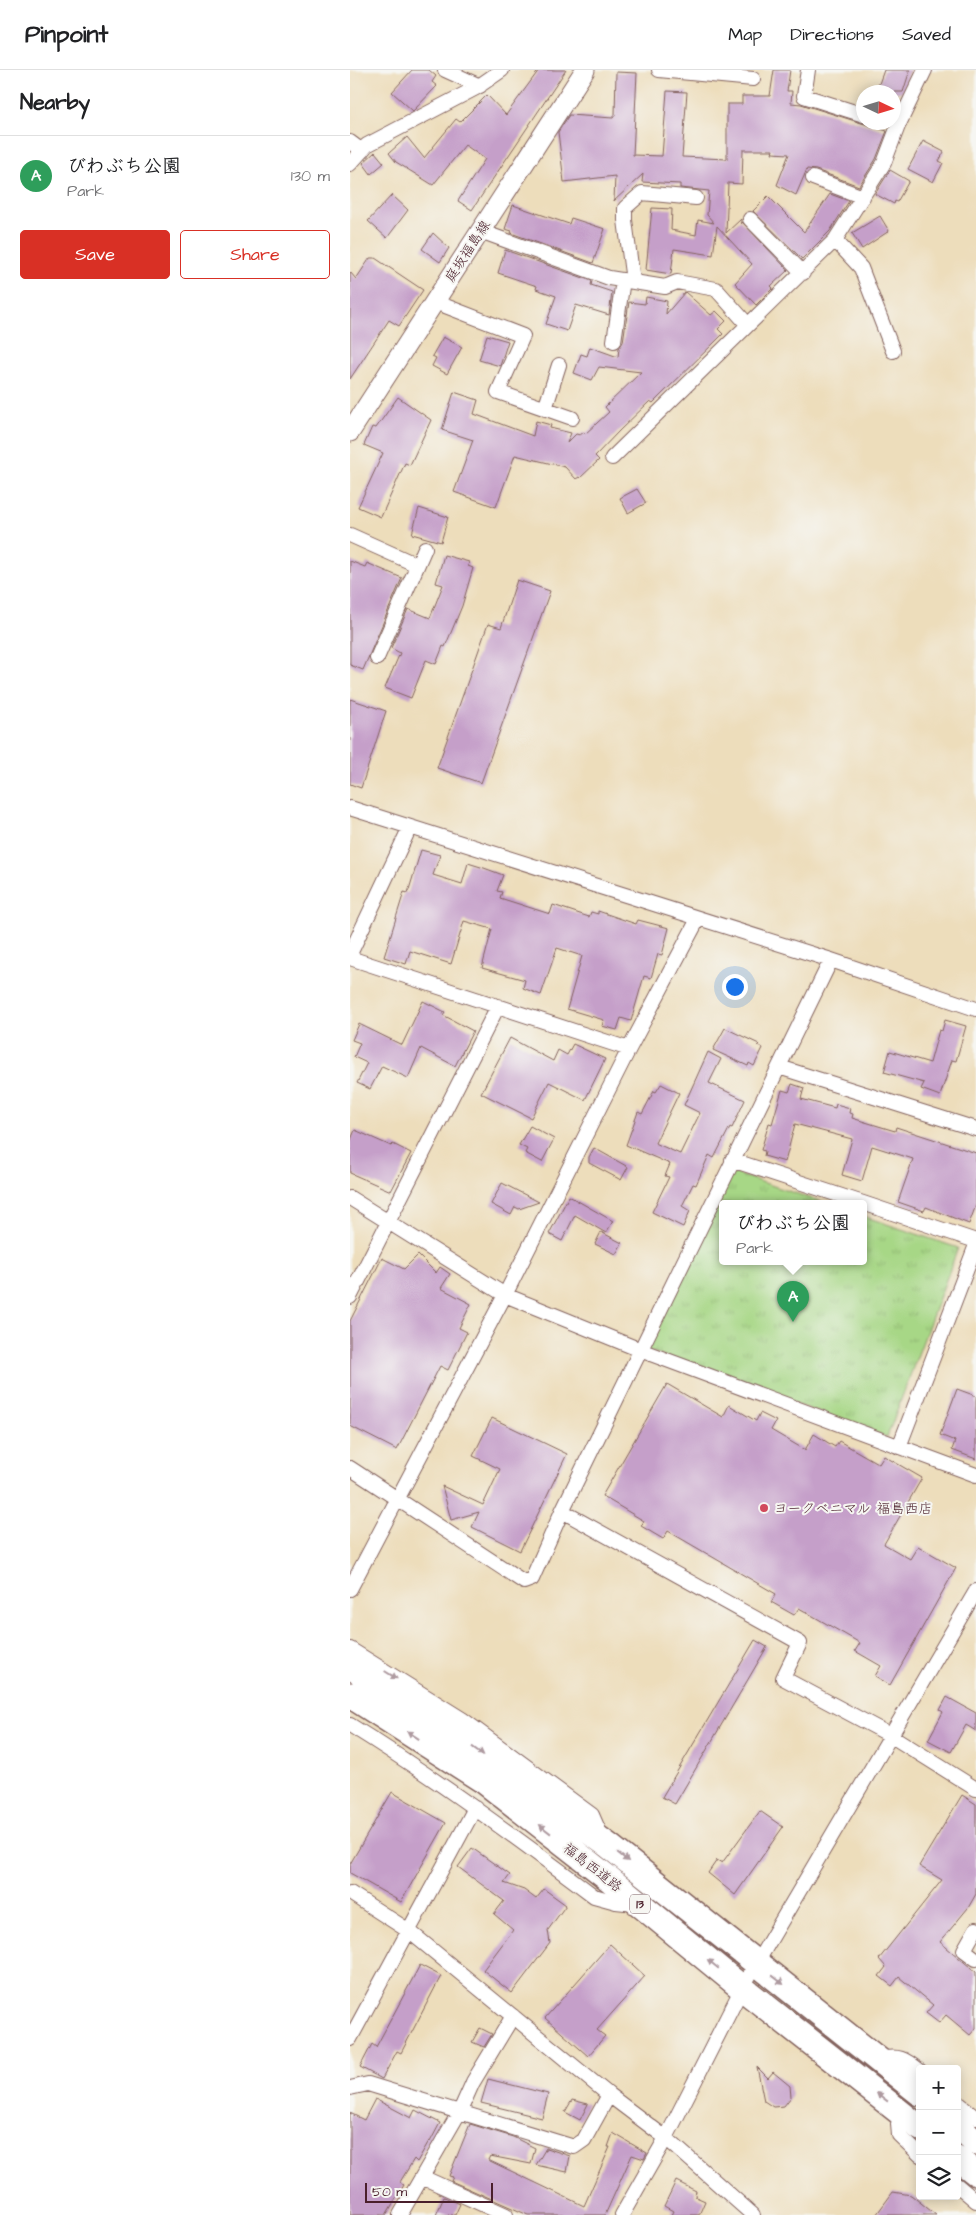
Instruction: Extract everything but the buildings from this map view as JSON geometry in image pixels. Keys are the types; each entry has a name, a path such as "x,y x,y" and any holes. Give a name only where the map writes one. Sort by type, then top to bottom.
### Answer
{"highway":[{"name":"福島西道路","path":"350,1666 467,1743 603,1842 916,2090"},
{"name":"福島西道路","path":"350,1696 484,1781 641,1905 742,1988 912,2121"},
{"path":"961,2129 976,2142"},
{"path":"961,2161 976,2173"}],"main road":[{"name":"庭坂福島線","path":"350,432 356,410 435,302 585,70"}],"street":[{"path":"444,70 480,86"},
{"path":"350,164 367,145 480,86 502,70"},
{"path":"659,70 753,79"},
{"path":"808,70 804,96 856,112"},
{"path":"901,109 925,70"},
{"path":"612,458 836,240 884,163 891,130"},
{"path":"350,142 362,151"},
{"path":"813,178 863,197"},
{"path":"614,341 628,280 625,208 642,193 696,198"},
{"path":"750,219 802,273"},
{"path":"480,231 608,278 665,287 677,282 716,289 748,325"},
{"path":"836,240 861,268 894,351"},
{"path":"435,302 523,336 498,392 572,418"},
{"path":"545,408 559,365"},
{"path":"350,535 417,565"},
{"path":"377,658 425,548"},
{"path":"350,808 831,960 976,1009"},
{"path":"410,827 350,956 629,1049"},
{"path":"350,1589 505,1295 629,1049 698,918"},
{"path":"350,1468 524,1582 532,1579 562,1510 831,960"},
{"path":"350,1297 498,1006"},
{"path":"779,1067 976,1130"},
{"path":"732,1160 854,1200"},
{"path":"350,1198 389,1220 505,1295 641,1350 899,1448 976,1475"},
{"path":"867,1204 976,1243 899,1448"},
{"path":"562,1510 800,1643 782,1678 890,1735 976,1789"},
{"path":"622,2215 666,2138 742,1988 976,1591"},
{"path":"350,1649 462,1719 592,1815 603,1842"},
{"path":"350,1724 476,1808 594,1896 616,1902 641,1905"},
{"path":"350,2039 476,1808"},
{"path":"350,1893 409,1931 609,2095 666,2138 748,2214"},
{"path":"976,1929 964,1950 976,1959"},
{"path":"400,2215 460,2111 473,2082 513,2016"},
{"path":"878,2059 894,2056 916,2068"},
{"path":"350,2088 368,2084 574,2147 584,2140 609,2095"},
{"path":"961,2105 976,2117"},
{"path":"912,2121 898,2124 899,2135 916,2151"},
{"path":"422,2177 506,2215"},
{"path":"961,2188 976,2201"}],"green space":[{"path":"728,1171 816,1200 719,1200 719,1265 867,1265 867,1217 958,1248 887,1437 644,1349"}],"place":[{"name":"びわぶち公園","path":"793,1322"},
{"name":"ヨークベニマル 福島西店","path":"764,1508"}]}
